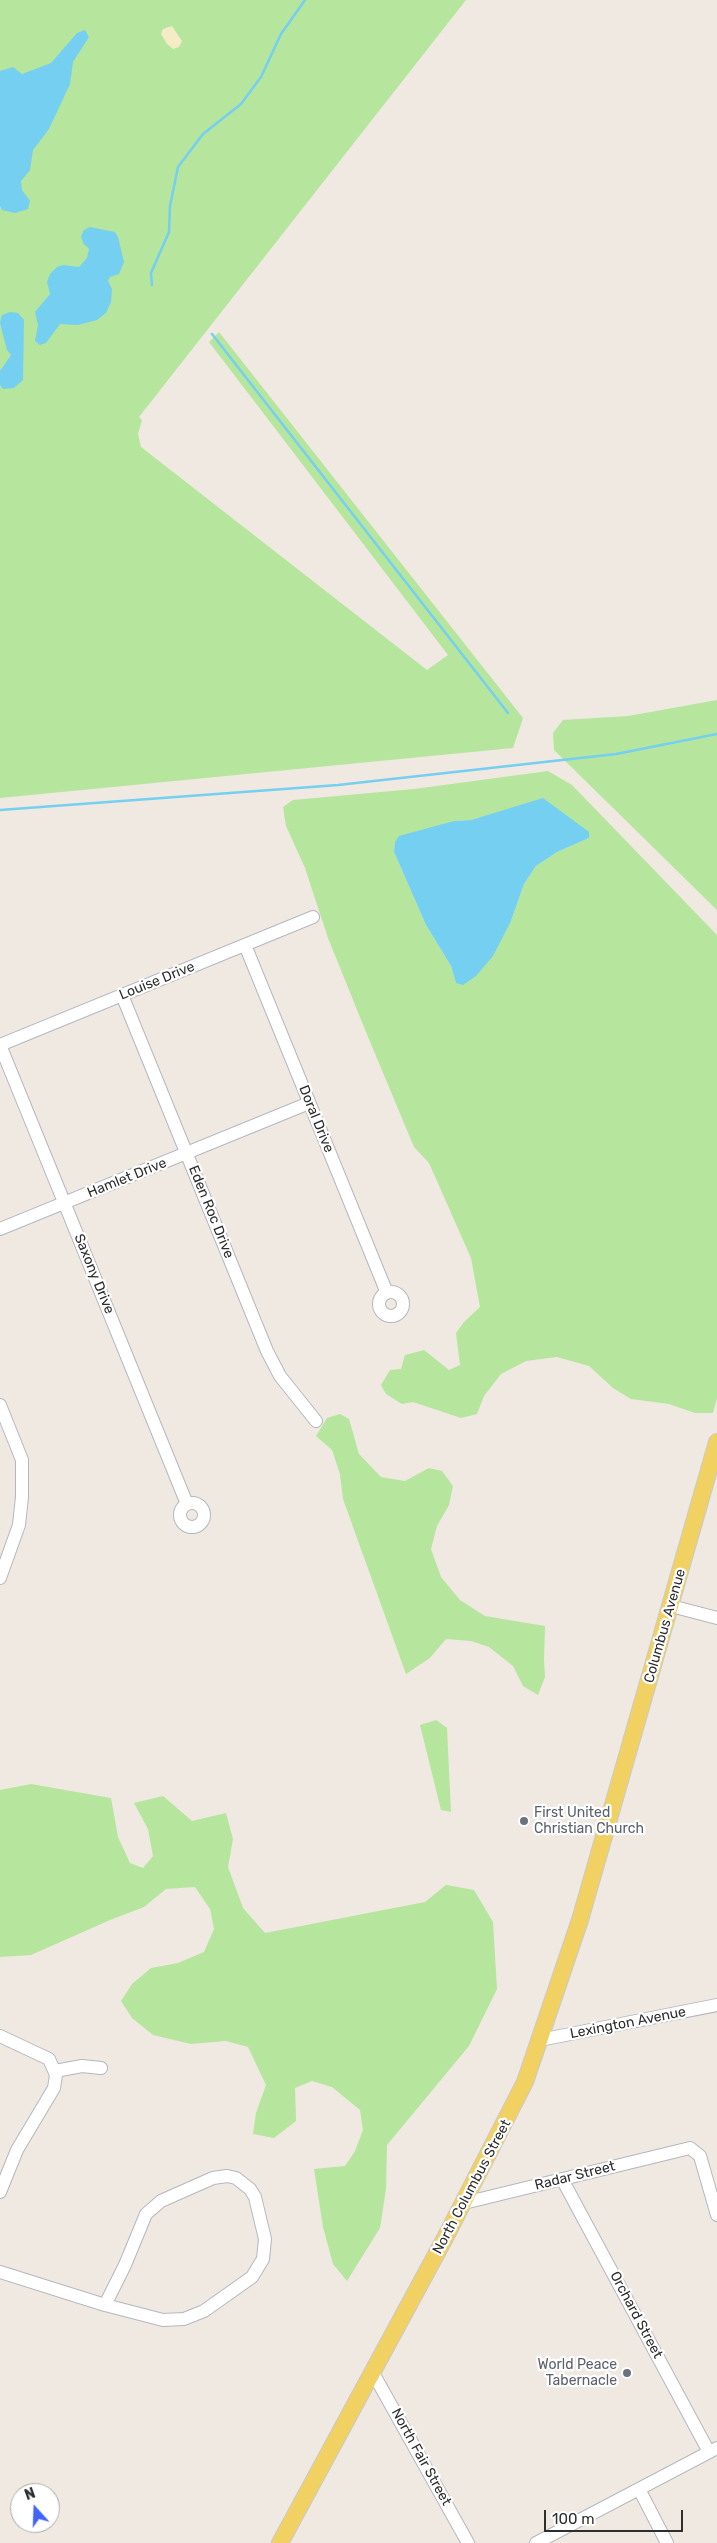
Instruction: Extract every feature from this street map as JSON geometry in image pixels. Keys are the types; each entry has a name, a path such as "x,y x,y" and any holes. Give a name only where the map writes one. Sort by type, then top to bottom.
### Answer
{"main road":[{"name":"Columbus Avenue","path":"613,1808 717,1442"},
{"name":"North Columbus Street","path":"280,2543 464,2203 525,2082 580,1920 613,1808"}],"street":[{"name":"Louise Drive","path":"0,1045 313,917"},
{"name":"Doral Drive","path":"245,945 386,1294"},
{"name":"Eden Roc Drive","path":"122,995 275,1368 316,1420"},
{"name":"Saxony Drive","path":"0,1045 188,1504"},
{"name":"Hamlet Drive","path":"0,1229 309,1103"},
{"path":"0,1405 22,1460 22,1497 19,1525 0,1578"},
{"path":"671,1606 717,1618"},
{"name":"Lexington Avenue","path":"540,2040 717,2005"},
{"path":"0,2036 48,2059 55,2071 54,2088 17,2150 0,2192"},
{"path":"55,2071 82,2066 102,2068"},
{"name":"Radar Street","path":"464,2203 686,2148 694,2150 700,2156 717,2215"},
{"path":"0,2272 106,2305 163,2320 184,2319 204,2311 252,2277 263,2259 266,2239 255,2196 250,2189 236,2178 217,2177 153,2207 141,2223 131,2252 106,2305"},
{"name":"Orchard Street","path":"562,2179 713,2450"},
{"name":"North Fair Street","path":"373,2373 468,2543"},
{"path":"536,2543 713,2450"},
{"path":"639,2489 667,2543"}],"green space":[{"path":"0,0 466,0 139,417 142,420 138,434 141,447 427,670 448,655 209,342 219,332 523,718 513,748 0,798"},
{"path":"717,700 717,910 554,750 553,733 563,720 628,716"},
{"path":"548,771 572,785 717,935 717,1398 713,1413 695,1413 669,1404 631,1399 613,1388 589,1366 557,1357 526,1361 501,1374 484,1396 477,1414 461,1418 413,1402 402,1404 386,1394 381,1385 390,1370 401,1369 405,1355 424,1350 449,1370 460,1365 456,1333 464,1322 480,1307 471,1258 429,1163 414,1147 366,1032 328,938 305,868 286,826 283,807 293,800 414,789","holes":["543,799 588,832 589,838 557,852 536,866 524,884 511,921 456,983 451,966 426,925 394,852 395,842 454,821 471,820"]},
{"path":"340,1414 349,1419 359,1454 381,1477 405,1481 429,1468 442,1471 453,1486 449,1505 437,1526 431,1549 441,1577 460,1600 485,1616 545,1626 545,1677 538,1695 523,1686 513,1666 489,1647 471,1641 446,1639 430,1658 406,1674 343,1499 340,1474 332,1450 316,1436 327,1418"},
{"path":"436,1720 447,1728 451,1812 441,1810 420,1725"},
{"path":"31,1784 111,1798 118,1837 130,1863 143,1868 153,1856 148,1829 134,1803 163,1796 192,1821 226,1813 233,1839 228,1867 243,1908 265,1933 425,1902 446,1885 474,1890 493,1922 497,1989 469,2046 387,2145 386,2189 380,2228 347,2281 333,2264 323,2227 314,2169 345,2166 355,2151 363,2130 360,2110 332,2087 312,2081 295,2088 296,2121 274,2138 253,2134 256,2113 266,2085 248,2047 226,2041 191,2044 153,2035 132,2018 121,2001 132,1984 151,1968 178,1963 204,1952 214,1929 210,1909 195,1887 166,1889 144,1907 31,1955 0,1957 0,1790"}],"sand":[{"path":"172,26 182,41 179,47 173,49 167,44 161,34 163,29"}],"water":[{"path":"85,30 89,37 73,62 70,84 49,129 33,150 30,170 21,181 22,190 30,201 28,209 15,213 2,210 0,206 0,71 13,67 22,74 51,63 77,33"},
{"path":"90,227 115,232 118,237 124,262 119,274 110,277 108,281 112,289 111,302 106,313 97,320 78,325 60,324 46,343 40,345 35,341 38,325 35,312 50,294 47,282 50,274 57,267 63,265 79,267 87,258 89,249 83,243 81,236 84,230"},
{"path":"10,312 18,313 24,320 23,380 14,388 3,389 0,385 0,371 11,355 7,350 0,323 2,315"},
{"path":"543,798 589,832 589,838 557,852 536,866 524,884 511,921 493,956 476,976 463,985 456,983 451,966 426,925 394,852 395,842 399,836 454,821 471,820"}],"waterway":[{"path":"152,285 151,273 169,232 170,206 178,167 203,134 241,104 261,77 281,34 305,0"},
{"path":"212,334 508,713"},
{"path":"0,810 338,785 616,754 717,734"}],"place":[{"name":"First United Christian Church","path":"524,1821"},
{"name":"World Peace Tabernacle","path":"627,2373"}]}
